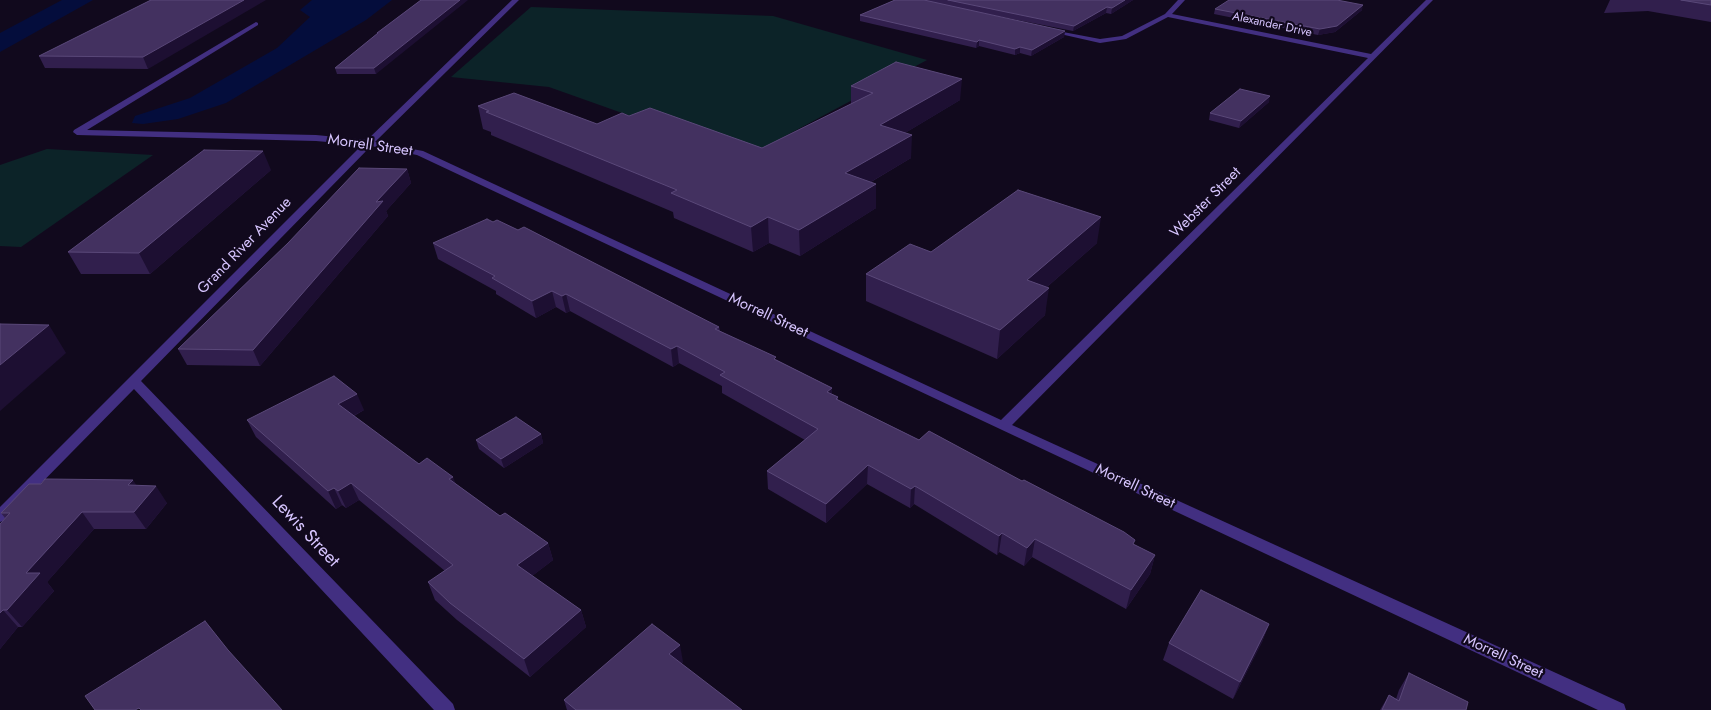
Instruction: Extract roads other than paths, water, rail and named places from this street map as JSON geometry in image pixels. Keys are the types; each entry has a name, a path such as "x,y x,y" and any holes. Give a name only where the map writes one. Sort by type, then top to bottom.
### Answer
{"street":[{"name":"Grand River Avenue","path":"0,516 135,382 368,143 516,0"},
{"path":"1042,29 1100,41 1124,38 1166,15 1182,0"},
{"name":"Webster Street","path":"1003,426 1430,0"},
{"name":"Alexander Drive","path":"1166,15 1374,57"},
{"name":"Morrell Street","path":"256,24 77,132 316,138 368,143 420,153 1003,426 1617,710"},
{"name":"Lewis Street","path":"135,382 446,710"}]}
